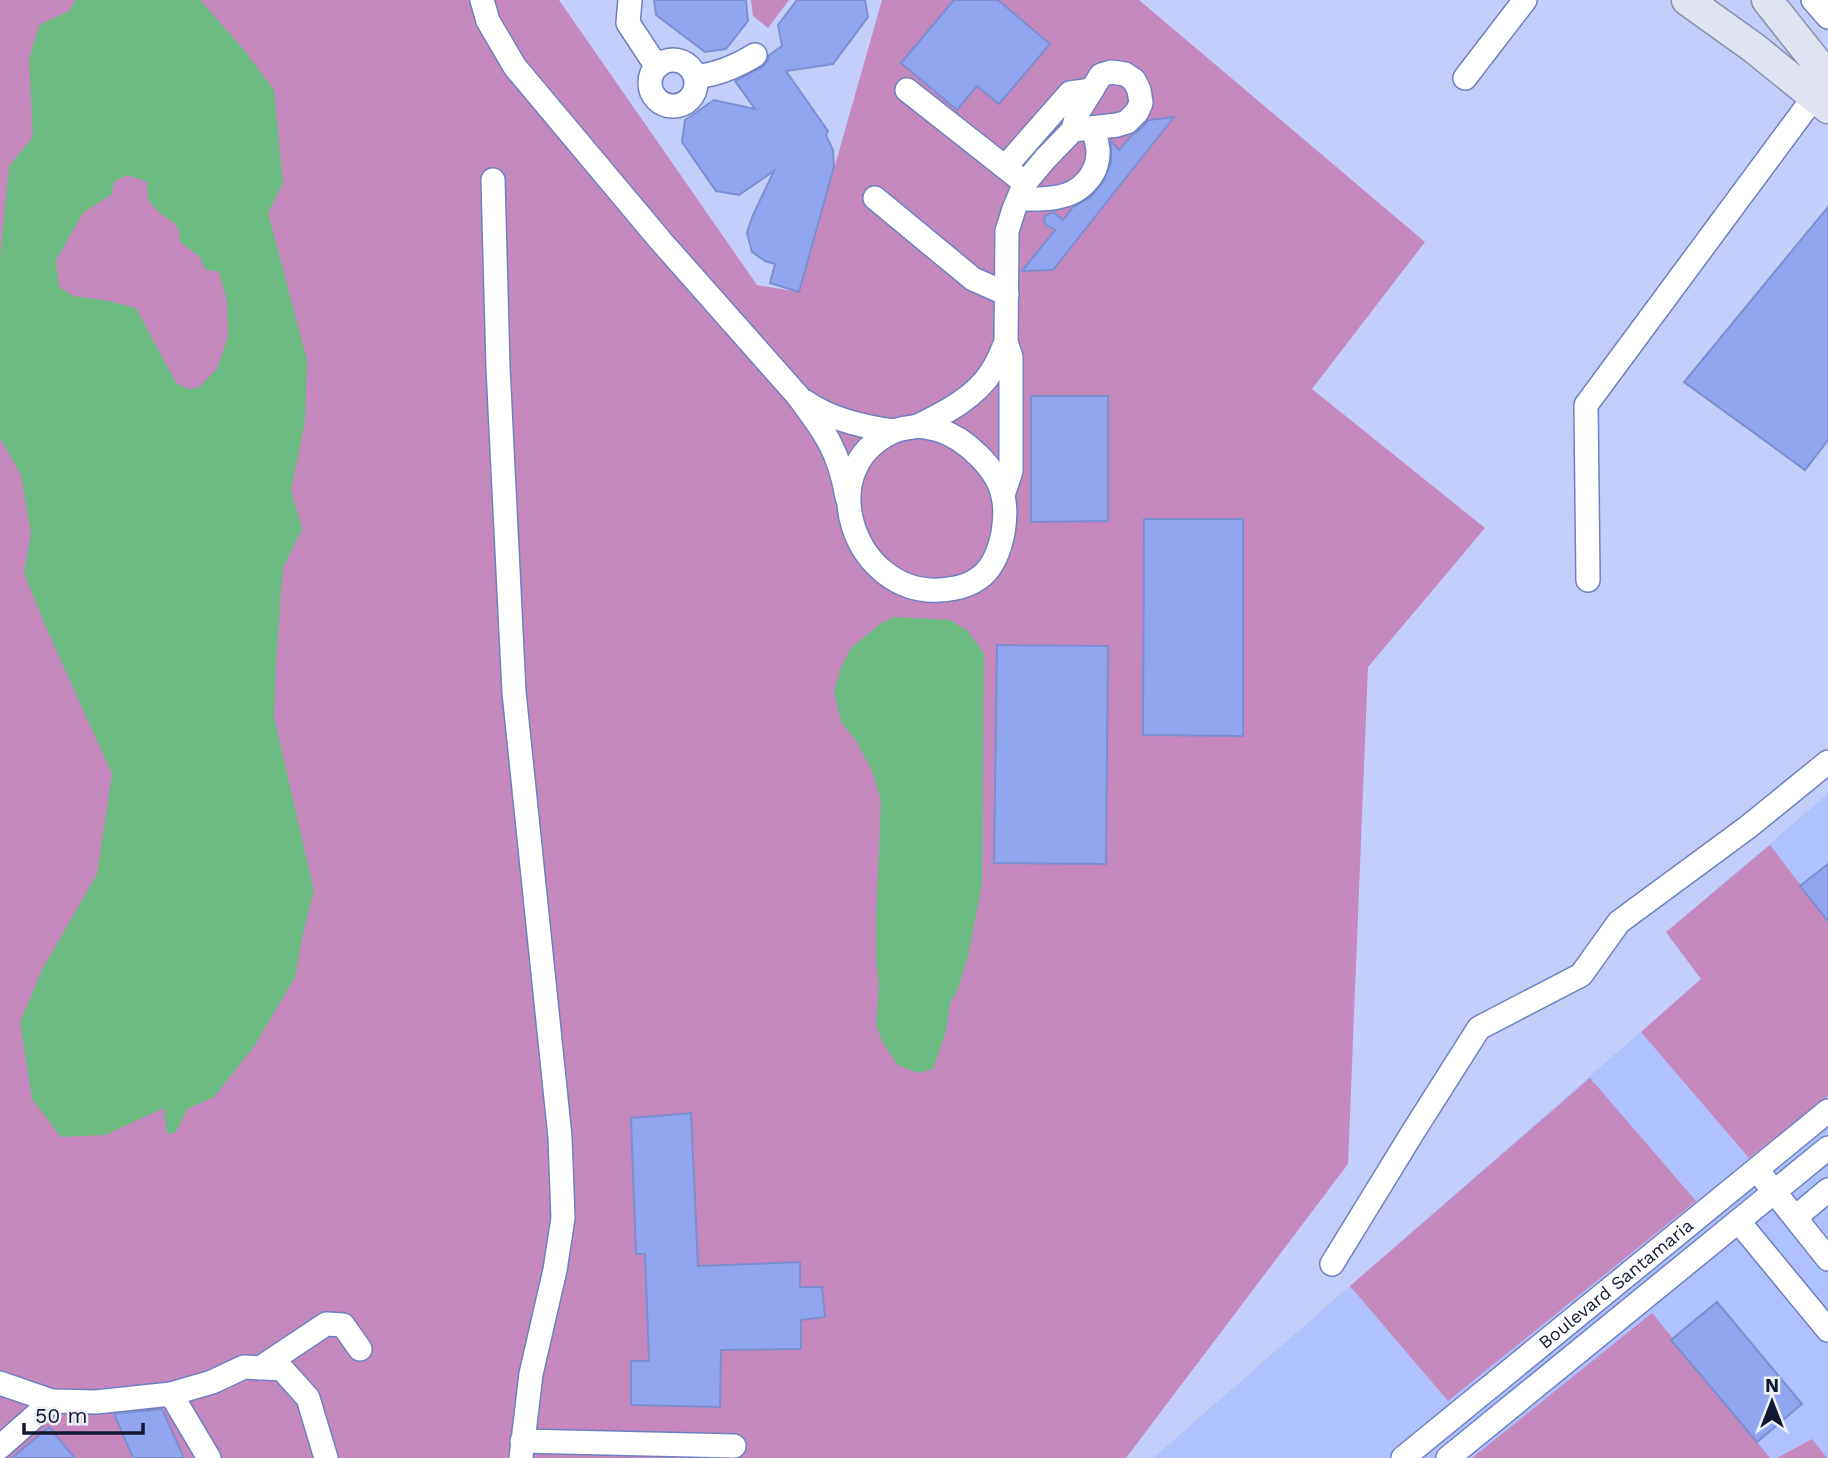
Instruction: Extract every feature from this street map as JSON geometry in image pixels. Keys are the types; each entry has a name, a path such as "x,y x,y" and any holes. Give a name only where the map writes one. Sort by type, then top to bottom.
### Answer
{"main road":[{"path":"1687,0 1754,48 1825,87"},
{"path":"1722,26 1737,22 1748,11 1752,0"},
{"path":"1754,48 1756,37 1770,20 1774,8"},
{"path":"1774,8 1825,87"}],"street":[{"path":"482,0 488,22 515,67 660,240 798,396 828,438 843,473 850,518 857,537 873,562 906,585 930,591 956,589 976,581 990,569 1001,545 1005,519 1003,495 994,475 960,439 939,430 918,426"},
{"path":"630,0 628,23 657,67"},
{"path":"1465,78 1525,0"},
{"path":"1814,0 1828,17"},
{"path":"675,60 692,68 696,77 696,92 685,104 669,107 660,103 650,86 651,75 657,67 675,60"},
{"path":"696,77 713,75 746,64"},
{"path":"907,90 1005,167 1022,191 1057,198 1070,194 1089,180 1096,166 1098,151 1084,129 1076,114 1101,75 1111,72 1125,74 1135,80 1139,90 1141,103 1137,112 1127,122 1084,129 1045,159 1022,191 1007,231 1006,342 1011,357 1012,471 1003,495"},
{"path":"1588,580 1587,405 1825,87"},
{"path":"1005,167 1070,93 1092,90"},
{"path":"493,180 499,400 514,692 558,1111 563,1219 555,1270 531,1374 522,1449 734,1446"},
{"path":"875,198 973,279 1007,294"},
{"path":"798,396 813,407 864,427 894,431 918,426 952,408 983,383 993,371 1006,342"},
{"path":"848,497 851,477 860,459 877,442 894,431"},
{"path":"1332,1264 1479,1028 1581,975 1619,922 1748,827 1828,762"},
{"name":"Boulevard Santamaria","path":"1403,1458 1828,1111"},
{"name":"Boulevard Santamaria","path":"1448,1458 1828,1148"},
{"path":"1757,1169 1828,1259"},
{"path":"1796,1217 1828,1190"},
{"path":"1739,1222 1828,1330"},
{"path":"260,1368 326,1324 343,1325 360,1349"},
{"path":"0,1383 52,1401 96,1402 171,1394 212,1382 244,1367 282,1369 308,1398 326,1458"},
{"path":"171,1394 209,1458"},
{"path":"0,1447 52,1401"}],"shaded area":[{"path":"0,0 559,0 757,285 799,292 882,0 1139,0 1425,242 1312,389 1485,528 1368,667 1348,1164 1126,1458 0,1458"},
{"path":"76,0 200,0 244,50 274,90 283,183 268,213 307,360 305,422 291,490 302,529 283,568 274,717 314,891 295,977 255,1045 214,1097 187,1109 176,1132 167,1134 164,1108 105,1135 61,1137 32,1099 20,1022 43,968 97,874 112,774 24,573 31,533 21,475 0,438 0,258 9,166 33,137 29,59 39,25 69,11","holes":["127,175 147,182 148,200 175,224 180,242 200,257 205,269 219,272 227,300 228,337 217,369 198,388 188,389 176,383 136,308 73,296 59,287 56,260 83,213 112,194 114,182"]},
{"path":"751,0 789,0 768,28 753,16"},
{"path":"894,617 950,620 968,631 984,654 982,884 968,956 958,989 950,1003 946,1031 933,1069 918,1073 898,1065 883,1043 876,1025 879,984 876,919 881,801 873,773 857,742 841,722 834,691 840,670 851,648 880,624"},
{"path":"1828,794 1828,1458 1153,1458 1701,979 1666,932"},
{"path":"1770,845 1828,921 1828,1096 1749,1158 1641,1032 1701,979 1666,932"},
{"path":"1590,1078 1696,1201 1448,1401 1350,1286"},
{"path":"1652,1313 1770,1458 1472,1458"},
{"path":"1812,1439 1827,1458 1777,1458"}],"building":[{"path":"654,0 746,0 748,21 726,49 705,52 656,15"},
{"path":"797,0 865,0 868,17 833,64 786,71 828,131 826,135 833,150 834,167 799,292 770,283 775,264 752,252 747,233 774,171 739,195 716,191 682,142 685,120 714,100 755,109 735,81 762,67 769,55 782,46 778,25"},
{"path":"954,0 998,0 1050,44 999,104 977,86 957,110 901,63"},
{"path":"1174,117 1053,270 1022,271 1055,230 1046,225 1045,216 1053,212 1063,220 1073,207 1091,197 1103,182 1111,162 1111,141 1119,150 1149,120"},
{"path":"1828,207 1828,440 1805,470 1684,382"},
{"path":"1031,396 1108,396 1108,521 1031,522"},
{"path":"1144,519 1243,519 1243,736 1143,735"},
{"path":"997,645 1108,646 1106,864 994,863"},
{"path":"1828,864 1828,921 1800,886"},
{"path":"691,1113 698,1266 800,1262 800,1287 822,1287 825,1317 801,1320 801,1349 721,1350 720,1407 631,1405 631,1361 649,1361 645,1254 636,1254 631,1118"},
{"path":"1717,1302 1802,1404 1757,1442 1671,1340"},
{"path":"162,1409 184,1458 133,1458 114,1414"},
{"path":"49,1427 75,1458 12,1458"}]}
